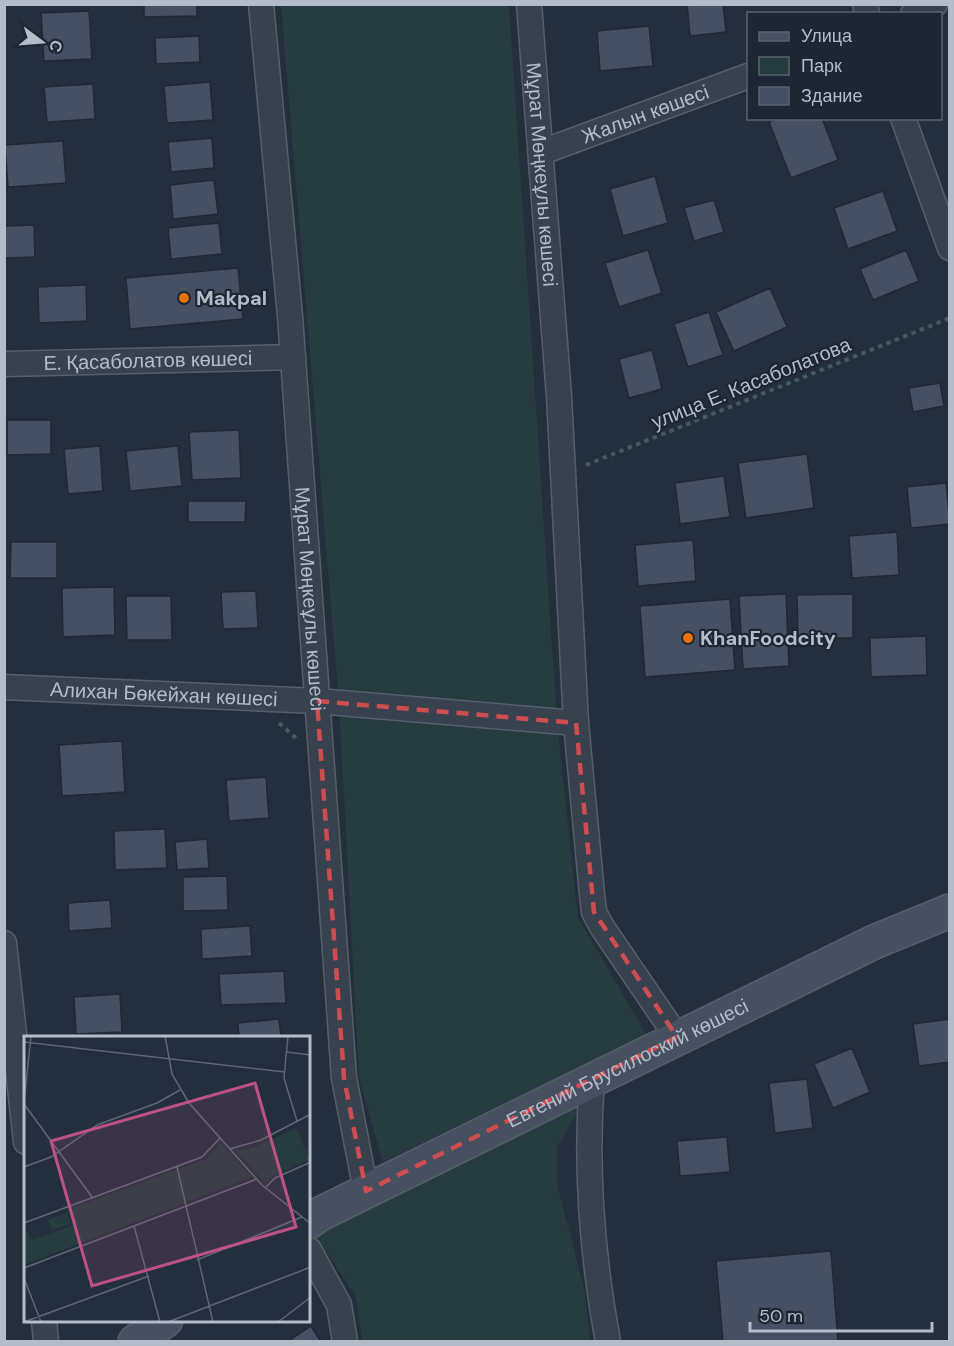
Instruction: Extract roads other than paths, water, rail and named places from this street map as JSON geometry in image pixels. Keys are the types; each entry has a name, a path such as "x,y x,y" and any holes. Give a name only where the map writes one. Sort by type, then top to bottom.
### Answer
{"main road":[{"name":"Евгений Брусилоский көшесі","path":"310,1221 320,1214 677,1037 874,942 950,911"},
{"path":"135,1341 163,1322"}],"street":[{"name":"Мұрат Мөңкеұлы көшесі","path":"261,4 293,357 344,1078 366,1191"},
{"name":"Мұрат Мөңкеұлы көшесі","path":"529,4 542,152 576,723 594,912 677,1037"},
{"path":"918,12 935,4"},
{"name":"Жалын көшесі","path":"542,152 747,76"},
{"path":"904,120 950,249"},
{"name":"Е. Қасаболатов көшесі","path":"4,364 293,357"},
{"name":"Алихан Бөкейхан көшесі","path":"4,687 317,701 576,723"},
{"path":"4,943 24,1124"},
{"path":"592,1080 588,1164 597,1284 608,1341"},
{"path":"310,1252 339,1305 345,1341"},
{"path":"44,1322 46,1341"}],"place":[{"name":"Makpal","path":"184,298"},
{"name":"KhanFoodcity","path":"688,638"}]}
